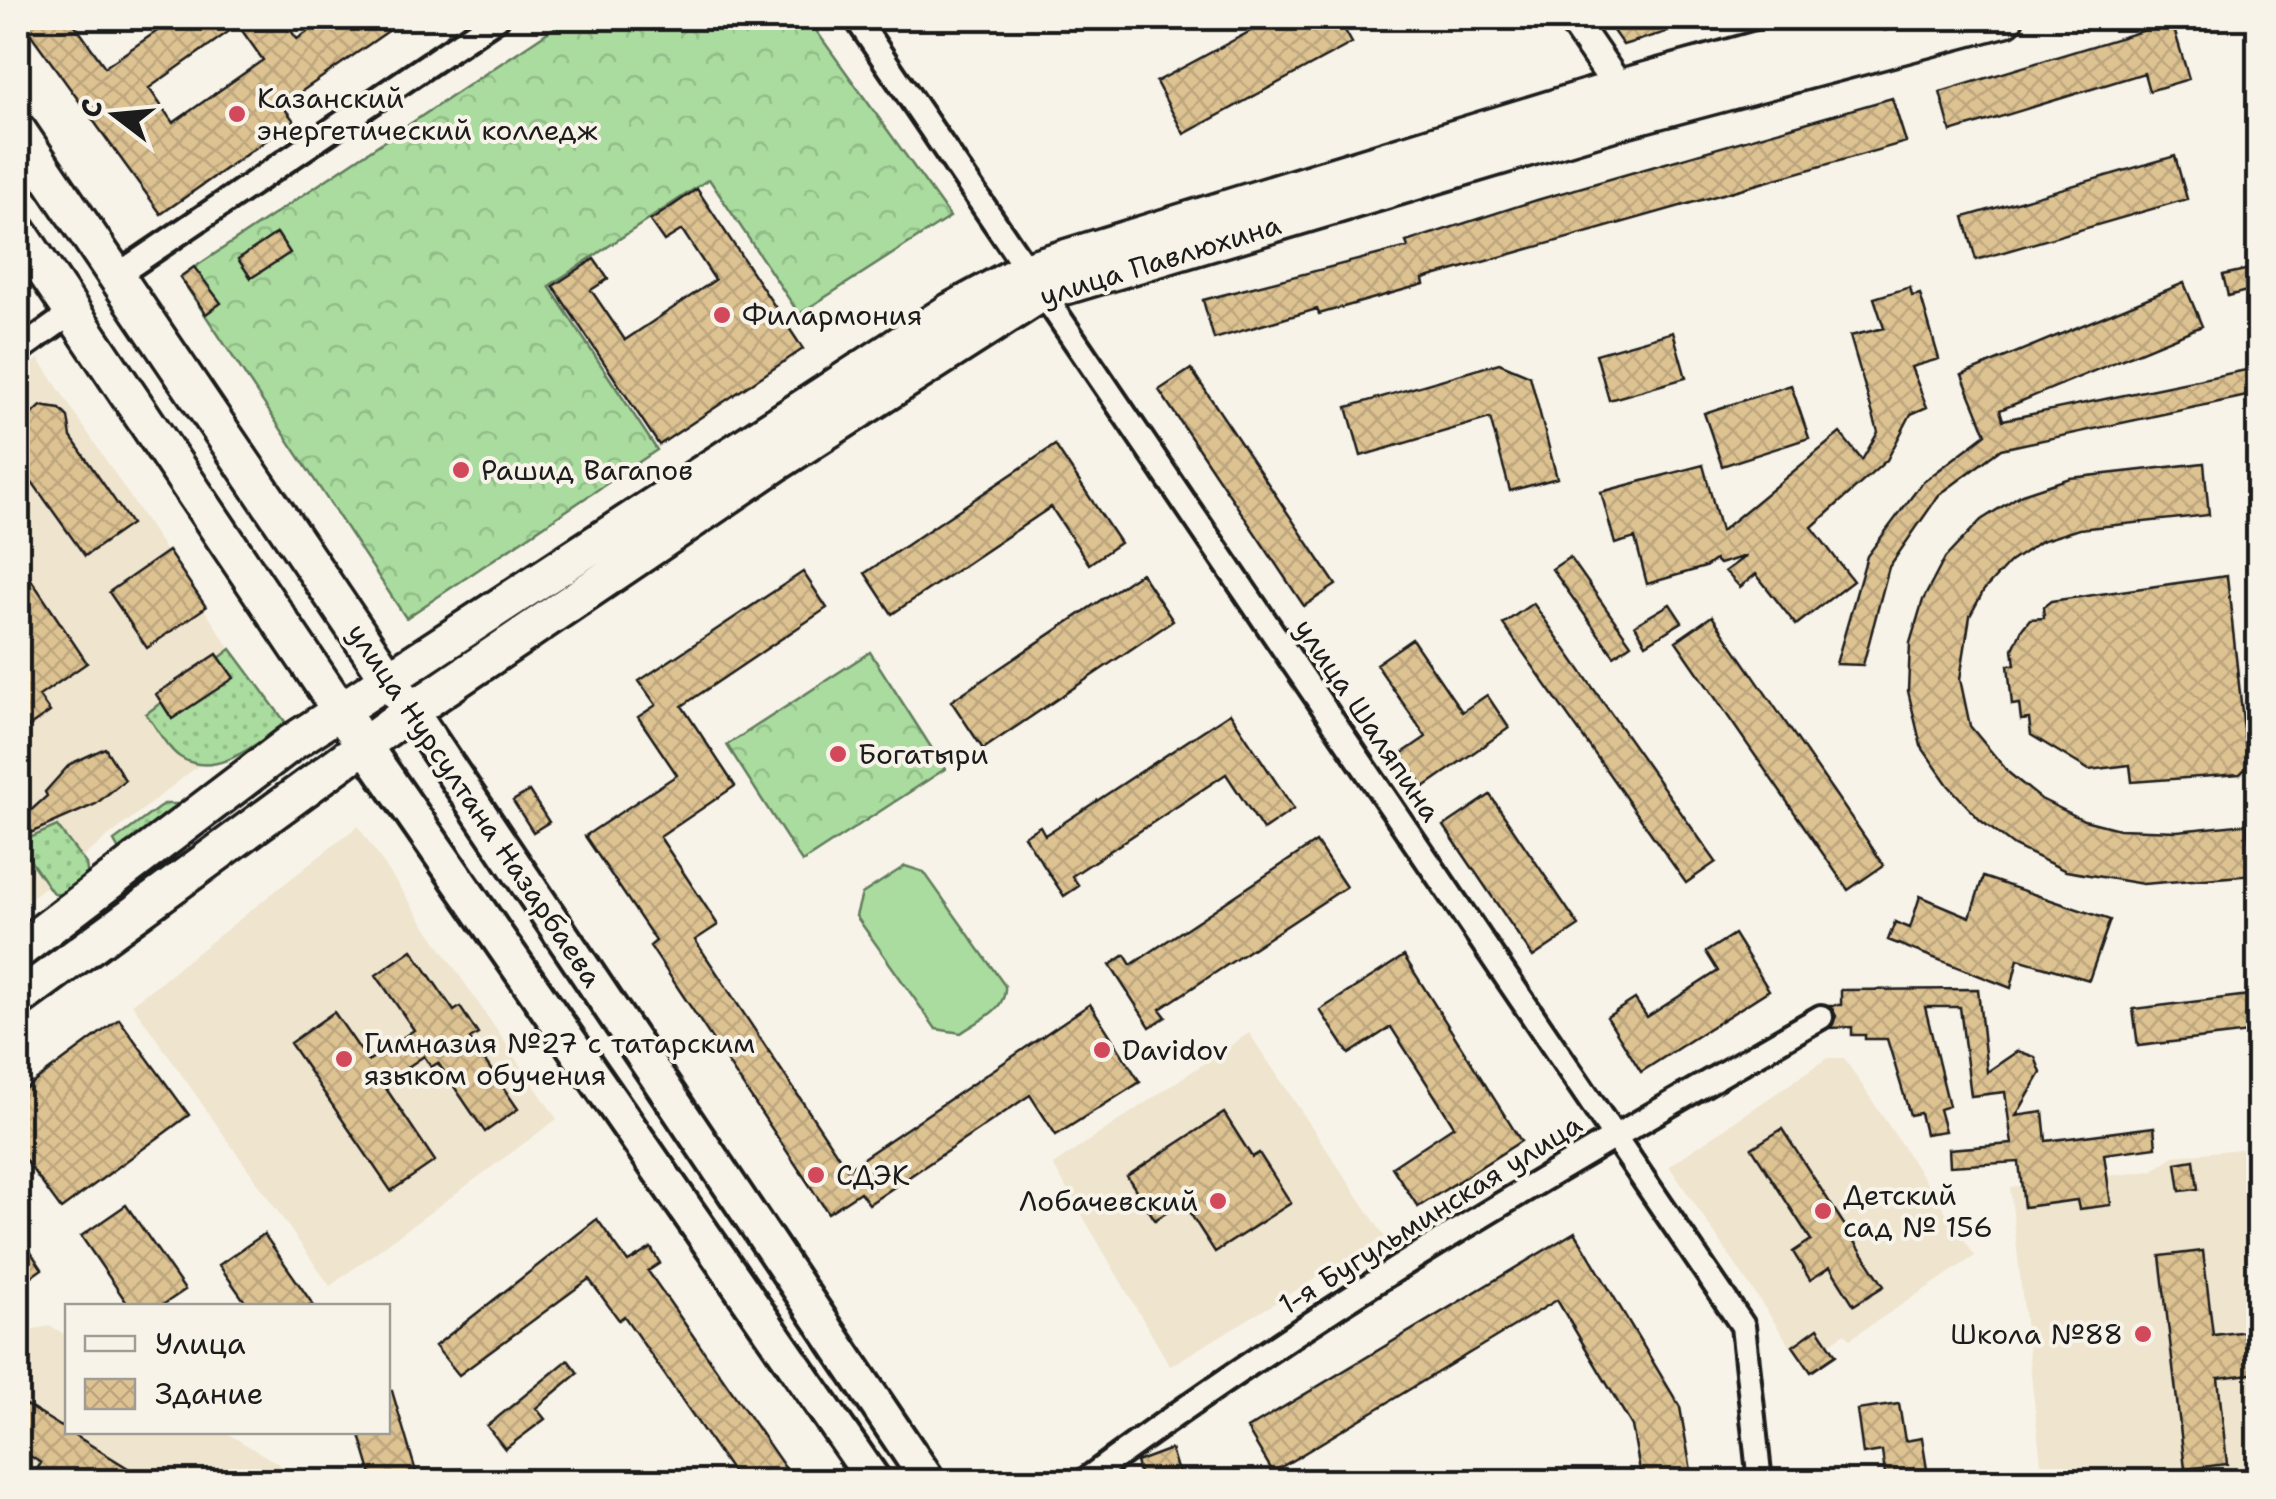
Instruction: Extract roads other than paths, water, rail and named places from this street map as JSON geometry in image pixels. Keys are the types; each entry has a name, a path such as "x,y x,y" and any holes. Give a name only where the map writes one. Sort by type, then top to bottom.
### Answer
{"main road":[{"name":"улица Павлюхина","path":"18,951 338,711 952,312 1619,88 1872,18"},
{"name":"улица Павлюхина","path":"18,999 411,711 775,464 1034,282 2005,18"},
{"name":"улица Нурсултана Назарбаева","path":"18,131 929,1482"},
{"name":"улица Нурсултана Назарбаева","path":"18,231 338,711 875,1482"}],"street":[{"path":"116,276 497,18"},
{"name":"улица Шаляпина","path":"856,18 1743,1326 1760,1482"},
{"path":"1571,18 1619,88"},
{"path":"18,350 73,312"},
{"name":"1-я Бугульминская улица","path":"1083,1482 1197,1397 1614,1135 1822,1017"}],"place":[{"name":"Казанский энергетический колледж","path":"237,114"},
{"name":"Филармония","path":"722,315"},
{"name":"Рашид Вагапов","path":"461,470"},
{"name":"Богатыри","path":"838,754"},
{"name":"Davidov","path":"1102,1050"},
{"name":"Гимназия №27 с татарским языком обучения","path":"344,1059"},
{"name":"СДЭК","path":"816,1175"},
{"name":"Лобачевский","path":"1218,1201"},
{"name":"Детский сад № 156","path":"1823,1211"},
{"name":"Школа №88","path":"2143,1334"}]}
